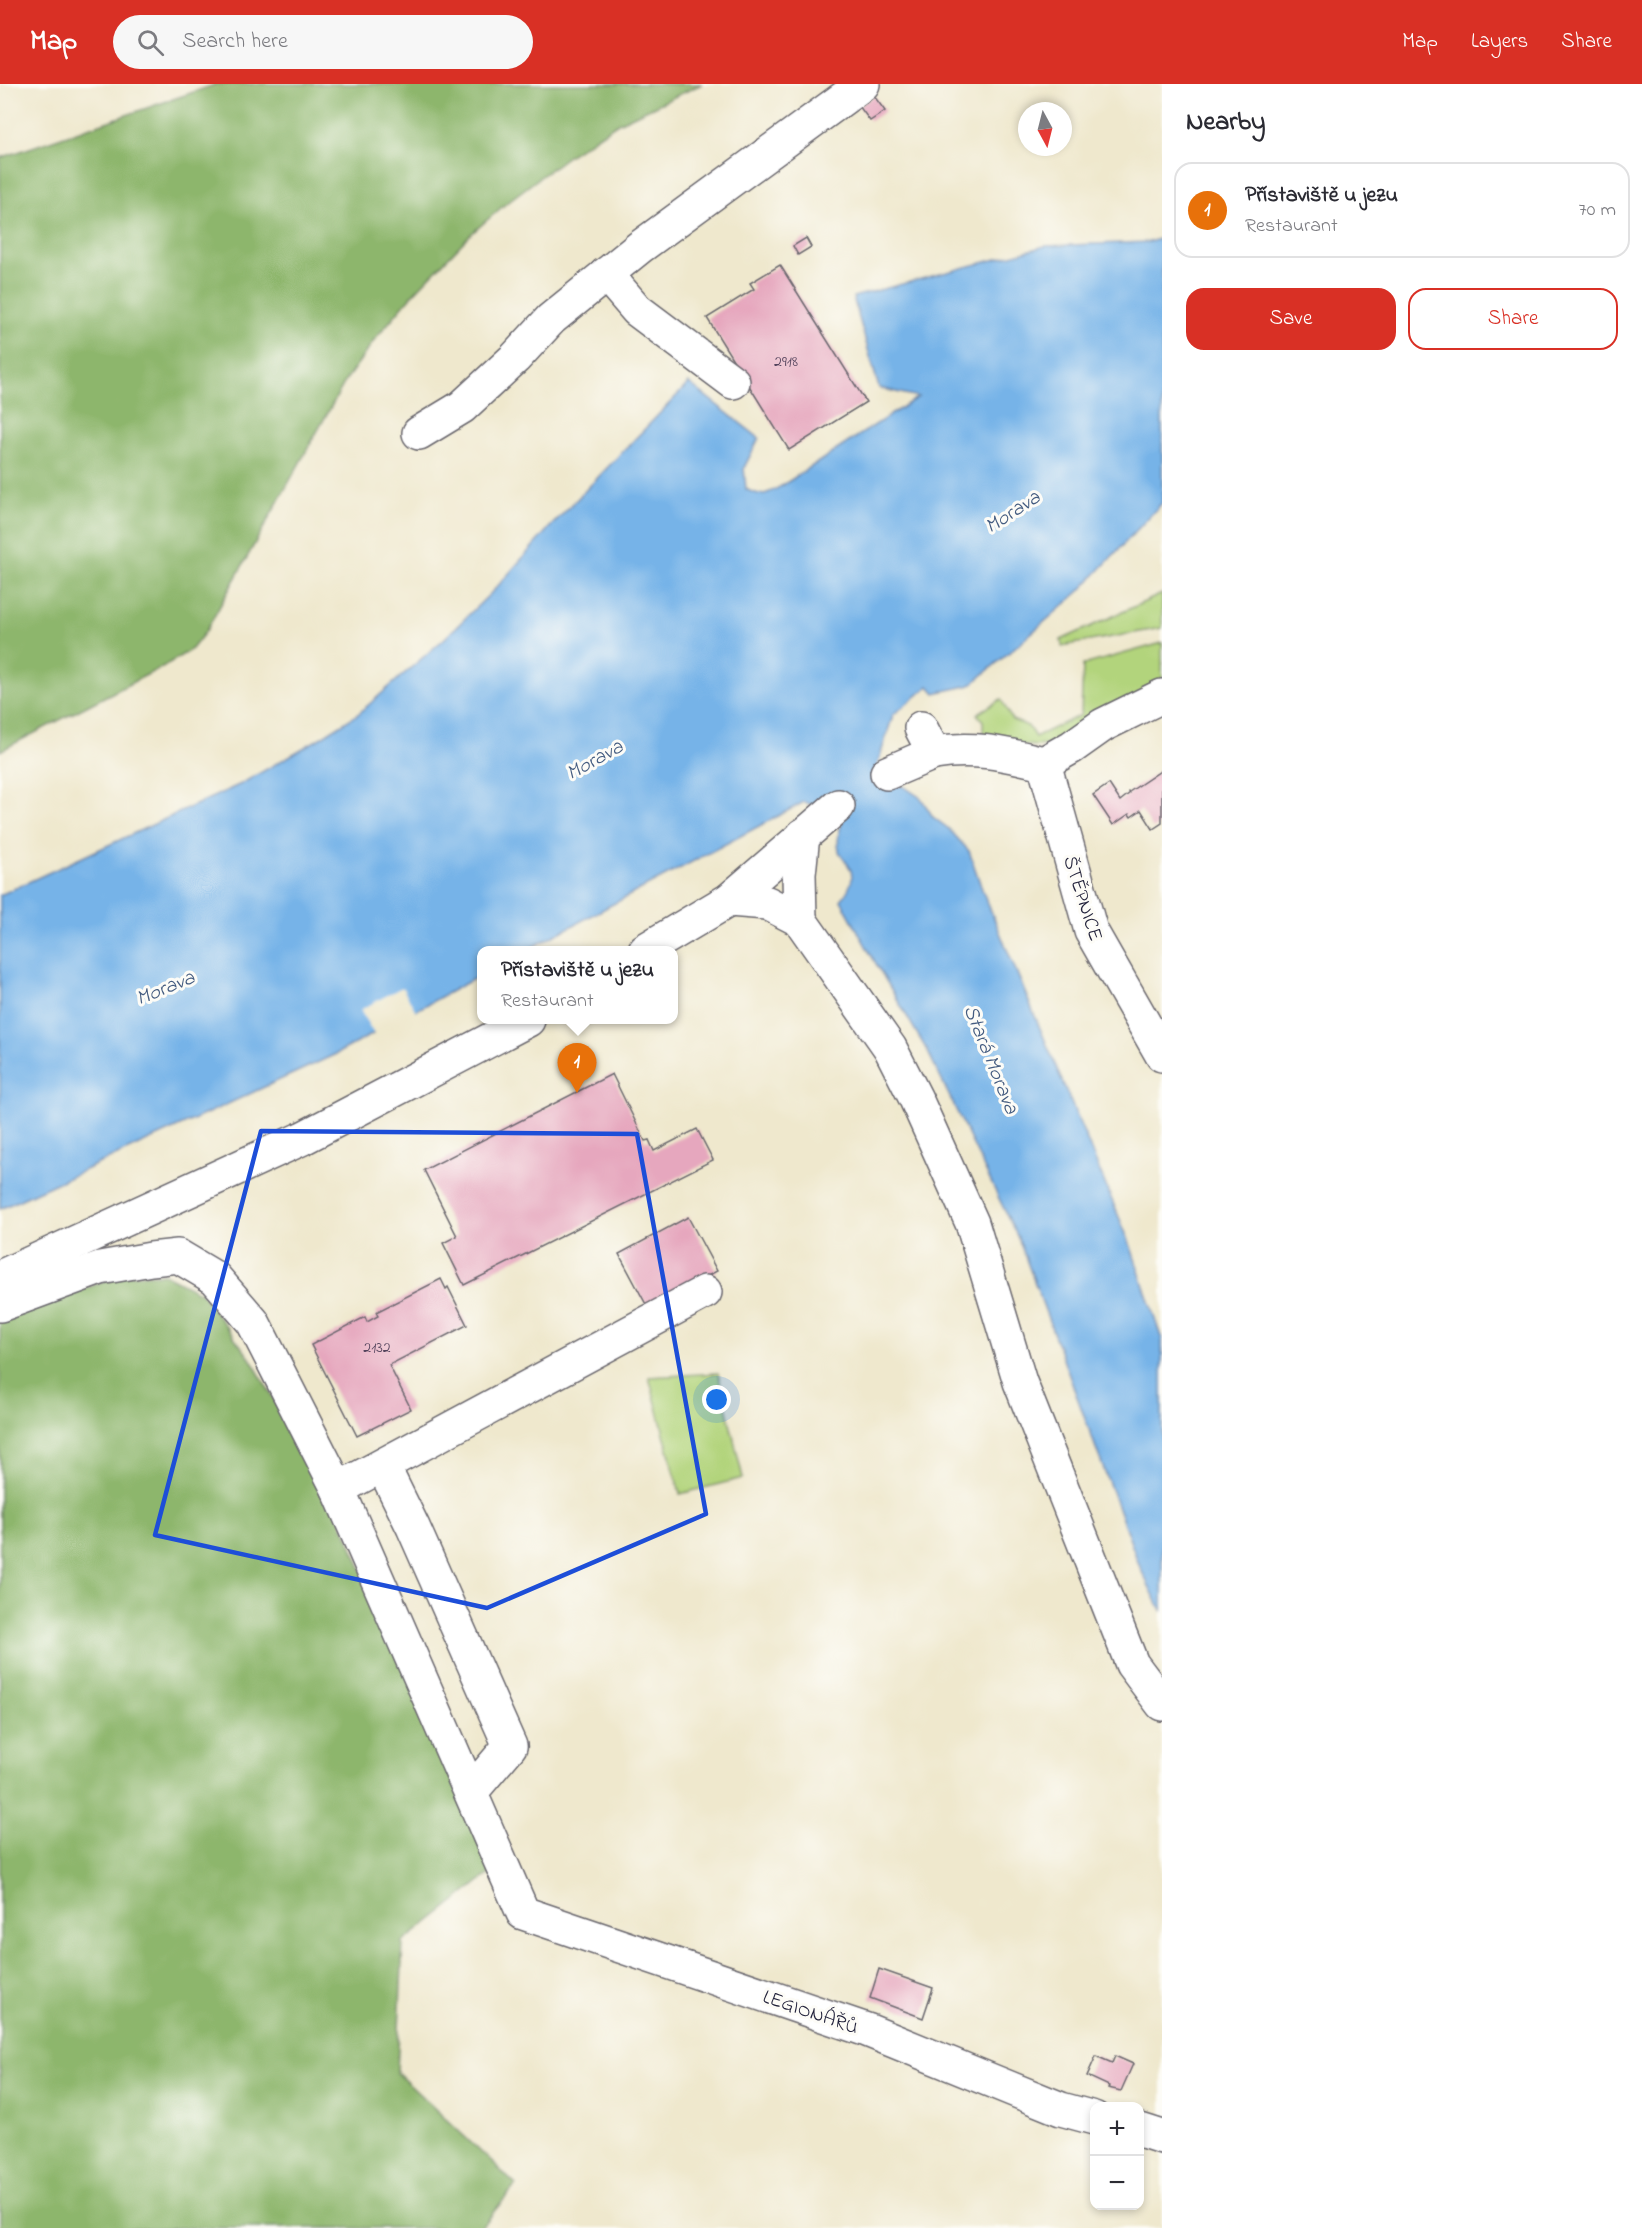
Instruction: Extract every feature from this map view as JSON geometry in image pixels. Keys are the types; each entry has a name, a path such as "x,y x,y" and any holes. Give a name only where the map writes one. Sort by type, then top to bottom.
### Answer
{"street":[{"path":"419,433 462,407 515,358 551,319 640,247 862,84"},
{"path":"606,274 637,310 733,382"},
{"path":"887,773 927,740 954,749 975,749 1044,763 1103,725 1162,696"},
{"name":"ŠTĚPNICE","path":"1044,763 1091,932 1160,1045"},
{"path":"653,946 729,900 838,806"},
{"path":"800,920 798,885 803,835"},
{"path":"729,900 767,903 800,920 890,1048 916,1099 972,1223 1020,1382 1132,1664 1162,1704"},
{"path":"0,1277 303,1138 520,1024"},
{"path":"0,1305 100,1268 151,1258 178,1256 215,1278 253,1322 338,1489 471,1792 510,1746 413,1527 383,1466"},
{"path":"338,1489 705,1292"},
{"name":"LEGIONÁŘŮ","path":"471,1792 523,1913 867,2030 1061,2109 1090,2117"},
{"path":"1144,2131 1162,2137"}],"highlighted area":[{"path":"261,1131 637,1134 706,1514 487,1608 155,1535"}],"green space":[{"path":"217,84 702,84 618,123 568,156 510,200 470,235 414,293 376,338 346,380 206,631 192,649 166,665 0,751 0,158"},
{"path":"1162,594 1162,628 1062,646 1061,640"},
{"path":"1162,643 1162,687 1059,744 1036,746 983,741 983,721 977,714 1001,699 1012,720 1028,726 1035,737 1081,715 1083,665"},
{"path":"164,1274 201,1293 250,1358 329,1493 492,1872 403,1942 397,2073 516,2185 480,2228 0,2228 0,1317 124,1275"},
{"path":"718,1373 743,1478 680,1494 649,1377"}],"water":[{"path":"1162,238 1162,503 1079,592 971,685 935,693 929,686 893,715 877,766 889,786 903,786 921,798 933,817 949,829 969,851 983,892 1129,1241 1162,1340 1162,1612 1141,1570 1019,1240 928,1052 841,900 848,891 852,877 838,845 846,813 804,802 534,946 477,946 477,977 336,1054 0,1209 0,895 241,784 358,714 444,639 496,588 551,526 689,383 759,438 744,468 746,489 761,494 769,493 918,397 879,388 853,297 1045,246 1149,242"}],"pier":[{"path":"402,987 417,1013 375,1036 360,1010"}],"building":[{"path":"874,96 885,111 870,121 859,106"},
{"path":"806,238 811,247 798,255 793,246"},
{"path":"780,265 866,402 789,450 707,318 754,289 750,283"},
{"path":"1162,770 1162,823 1153,829 1141,810 1131,817 1129,814 1113,825 1093,795 1109,784 1120,801 1129,792"},
{"path":"612,1074 645,1141 649,1140 654,1151 697,1129 713,1160 464,1285 443,1243 457,1236 424,1170"},
{"path":"688,1217 717,1271 648,1308 619,1254"},
{"path":"441,1279 446,1289 448,1287 467,1325 389,1365 411,1409 357,1436 311,1345 365,1317 367,1322 378,1316 376,1312"},
{"path":"879,1969 933,1988 923,2018 870,1998"},
{"path":"1096,2056 1112,2063 1115,2056 1133,2064 1121,2091 1108,2088 1109,2086 1087,2076"}],"place":[{"name":"Přístaviště u jezu","path":"577,1093"}],"water label":[{"name":"Morava","path":"1012,511"},
{"name":"Morava","path":"594,759"},
{"name":"Morava","path":"165,987"},
{"name":"Stará Morava","path":"992,1059"}]}
